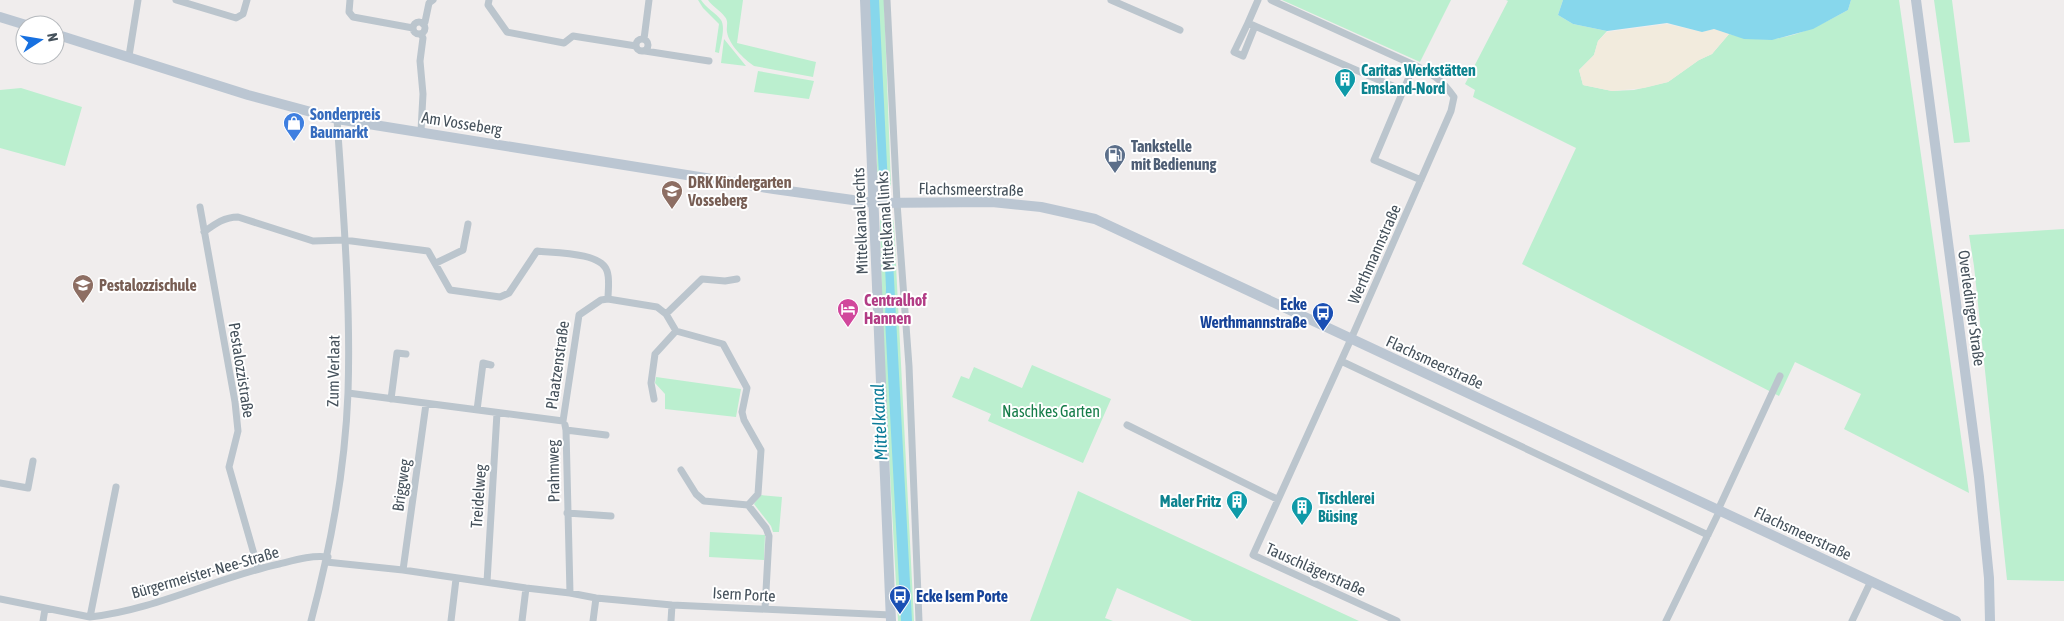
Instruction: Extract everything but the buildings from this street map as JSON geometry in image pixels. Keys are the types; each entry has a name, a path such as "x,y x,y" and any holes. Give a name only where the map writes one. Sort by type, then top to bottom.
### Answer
{"street":[{"path":"128,56 138,0"},
{"path":"176,0 236,18 243,14 246,0"},
{"path":"350,0 349,12 353,17 413,28"},
{"path":"423,24 426,22 429,4 433,0"},
{"path":"489,0 488,4 507,32 564,43 573,36 636,46 640,50 645,51 709,61"},
{"path":"644,39 649,0"},
{"name":"Mittelkanal rechts","path":"865,0 886,203 891,618"},
{"name":"Mittelkanal links","path":"887,0 886,203 909,366 918,621"},
{"path":"1111,0 1180,30"},
{"path":"1255,26 1243,56 1234,52 1258,0"},
{"path":"1272,0 1414,65 1374,160 1421,180"},
{"name":"Overledinger Straße","path":"1916,0 1978,468 1989,578 1990,621"},
{"path":"0,17 15,22"},
{"path":"413,28 417,23 423,24"},
{"path":"1248,23 1395,86"},
{"path":"421,34 425,30 423,24"},
{"path":"413,28 415,33 421,34"},
{"path":"421,34 423,38 420,61 423,94 421,131"},
{"name":"Am Vosseberg","path":"65,37 248,95 337,119 774,189 886,203"},
{"path":"636,46 638,41 644,39"},
{"path":"644,39 649,46 645,51"},
{"name":"Werthmannstraße","path":"1351,339 1452,111 1454,98 1444,84 1434,75 1414,65"},
{"name":"Zum Verlaat","path":"311,621 327,559 342,464 348,393 348,337 337,119"},
{"name":"Flachsmeerstraße","path":"886,203 992,202 1041,207 1094,219 1951,620"},
{"name":"Pestalozzistraße","path":"200,207 235,402 238,430 229,467 258,568"},
{"path":"204,232 219,221 230,217 238,217 313,241 344,240 428,251 450,290 500,297 509,293 537,251 593,257 603,263 607,270 608,299 657,307 666,314 676,331 723,344 747,388 742,412 744,420 761,450 758,494 748,505"},
{"path":"436,263 463,250 468,224"},
{"path":"666,314 702,278 725,281 737,279"},
{"name":"Plaatzenstraße","path":"606,435 566,430 563,421 579,315 601,300 608,299"},
{"path":"654,400 651,384 655,354 676,331"},
{"name":"Tauschlägerstraße","path":"1351,339 1253,555 1398,621"},
{"path":"391,399 397,353 406,354"},
{"path":"1341,361 1708,535"},
{"path":"478,410 483,363 491,365"},
{"path":"1666,621 1708,535 1780,376"},
{"name":"Plaatzenstraße","path":"348,393 563,421"},
{"name":"Briggweg","path":"403,570 426,404"},
{"name":"Treidelweg","path":"487,582 497,413"},
{"path":"1128,425 1277,499"},
{"name":"Prahmweg","path":"566,430 570,593"},
{"path":"0,483 28,488 33,461"},
{"path":"681,470 696,494 704,501 748,505 766,528 769,536 765,609"},
{"path":"90,617 116,487"},
{"name":"Prahmweg","path":"567,512 611,516"},
{"name":"Bürgermeister-Nee-Straße","path":"0,599 90,617 104,616 182,594 258,568 316,556 327,559"},
{"name":"Isern Porte","path":"327,559 596,598 672,605 765,609 891,618"},
{"path":"451,621 456,579"},
{"path":"1852,621 1871,581"},
{"path":"522,621 526,588"},
{"path":"593,621 596,598"},
{"path":"671,621 672,605"},
{"path":"43,621 45,609"}],"green space":[{"path":"698,0 701,0 721,20 723,32 719,53 715,52 719,24 703,8"},
{"path":"708,0 743,0 737,43 816,62 813,77 754,66 734,47 728,37 726,19"},
{"path":"867,0 884,0 891,186 880,187 878,182"},
{"path":"1282,0 1451,0 1420,62"},
{"path":"1506,0 1563,0 1558,15 1573,24 1607,31 1598,41 1594,55 1579,70 1583,85 1612,91 1634,90 1668,82 1699,60 1712,54 1729,34 1762,39 1791,36 1819,25 1848,10 1851,0 1899,0 1969,493 1844,429 1861,394 1795,362 1779,396 1522,264 1576,148 1473,97 1475,90 1465,84 1508,1"},
{"path":"1934,0 1952,0 1970,142 1954,143"},
{"path":"724,39 746,66 721,63"},
{"path":"758,71 814,81 809,99 754,92"},
{"path":"21,88 82,107 65,166 0,148 0,90"},
{"path":"893,219 914,621 898,621 883,344 880,220"},
{"path":"2064,229 2064,581 2007,580 1974,266 1969,235"},
{"name":"Naschkes Garten","path":"1032,365 1111,399 1083,463 988,421 991,414 952,397 961,376 969,379 974,367 1022,388"},
{"path":"656,377 741,389 736,417 665,409 665,394 655,383"},
{"path":"1078,491 1359,621 1192,621 1117,588 1105,618 1113,621 1030,621"},
{"path":"760,495 782,497 779,532 773,532 771,526 754,504"},
{"path":"710,532 765,535 764,560 709,557"}],"sand":[{"path":"1667,24 1702,32 1714,29 1729,34 1712,54 1699,60 1668,82 1644,88 1612,91 1583,85 1579,70 1594,55 1598,41 1607,32"}],"water":[{"path":"869,0 879,0 888,186 882,186 879,174"},
{"path":"1563,0 1851,0 1848,10 1813,29 1772,40 1744,39 1714,29 1702,32 1667,23 1607,31 1573,24 1558,15"},
{"path":"883,222 891,222 912,621 901,621 885,319 886,288"}],"place":[{"name":"Caritas Werkstätten Emsland-Nord","path":"1345,98"},
{"name":"Sonderpreis Baumarkt","path":"294,142"},
{"name":"Tankstelle mit Bedienung","path":"1115,174"},
{"name":"DRK Kindergarten Vosseberg","path":"672,210"},
{"name":"Pestalozzischule","path":"83,304"},
{"name":"Centralhof Hannen","path":"848,328"},
{"name":"Ecke Werthmannstraße","path":"1323,332"},
{"name":"Maler Fritz","path":"1237,520"},
{"name":"Tischlerei Büsing","path":"1302,526"},
{"name":"Ecke Isern Porte","path":"900,615"}],"water label":[{"name":"Mittelkanal","path":"879,422"}]}
